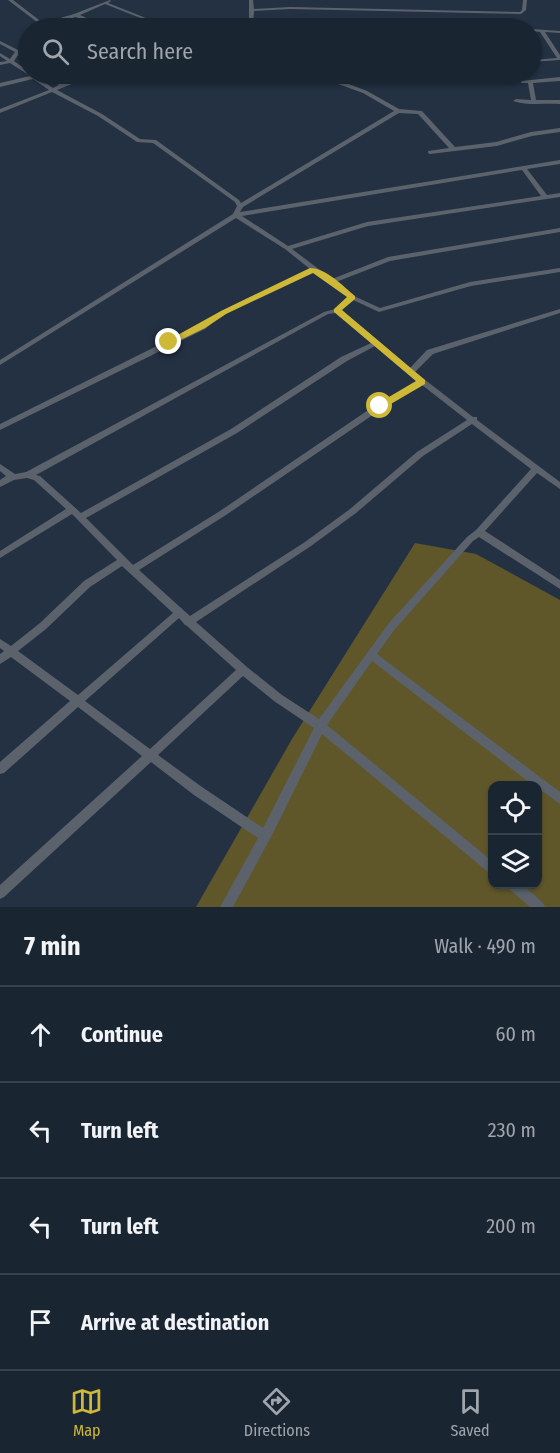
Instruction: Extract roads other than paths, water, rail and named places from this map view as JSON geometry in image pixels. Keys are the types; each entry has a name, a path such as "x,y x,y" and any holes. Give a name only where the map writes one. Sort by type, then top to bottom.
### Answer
{"street":[{"path":"10,0 33,18"},
{"path":"68,18 111,0"},
{"path":"251,0 252,18"},
{"path":"295,0 296,8"},
{"path":"252,10 296,8 521,13 524,10 525,0"},
{"path":"105,3 143,18"},
{"path":"370,10 373,18"},
{"path":"76,15 83,18"},
{"path":"542,31 560,32"},
{"path":"542,31 560,59 542,60"},
{"path":"0,42 18,52 11,62 0,64"},
{"path":"0,54 18,67"},
{"path":"542,81 560,80"},
{"path":"0,85 18,81"},
{"path":"44,84 100,115 139,141 153,141 237,201 240,206"},
{"path":"0,111 68,84"},
{"path":"343,84 394,107 398,111"},
{"path":"531,84 534,102"},
{"path":"516,101 560,102"},
{"path":"236,215 240,206 398,111 420,112 454,150"},
{"path":"430,152 497,144 531,134 560,130"},
{"path":"0,363 236,215 560,162"},
{"path":"524,169 545,197"},
{"path":"287,248 367,224 560,195"},
{"path":"236,215 287,248 313,270 352,297 379,310 470,284 560,270"},
{"path":"332,281 388,259 436,249 560,230"},
{"path":"0,427 202,327 224,312 313,270"},
{"path":"0,484 12,477 27,475 326,313 337,310 352,297"},
{"path":"337,310 412,371 422,382 560,486"},
{"path":"412,371 430,352 560,311"},
{"path":"80,517 234,431 344,359 376,343"},
{"path":"132,570 223,513 380,406 422,382"},
{"path":"188,622 308,544 353,511 420,454 474,419"},
{"path":"0,467 12,477"},
{"path":"225,907 265,837 320,726 392,626 537,468"},
{"path":"27,475 37,478 80,517 132,570 243,670 278,698 320,726 488,865"},
{"path":"0,555 72,510"},
{"path":"479,532 560,585"},
{"path":"0,660 43,626 87,584 123,561"},
{"path":"0,769 80,702 179,613"},
{"path":"0,643 265,837"},
{"path":"371,655 560,799"},
{"path":"0,893 243,670"},
{"path":"517,889 539,907"}]}
